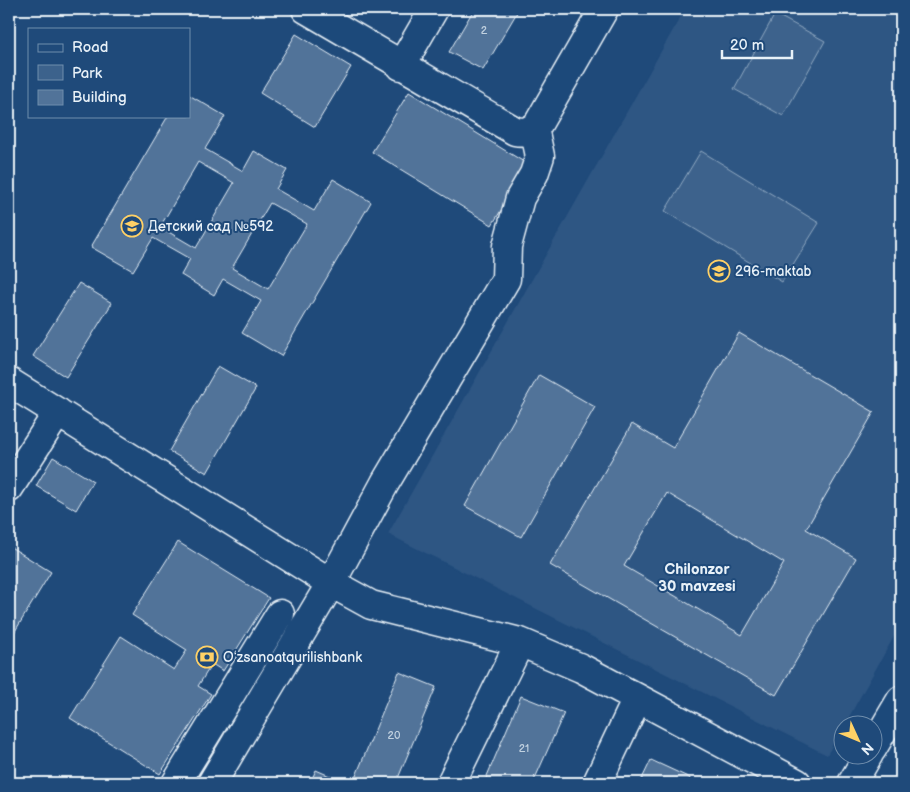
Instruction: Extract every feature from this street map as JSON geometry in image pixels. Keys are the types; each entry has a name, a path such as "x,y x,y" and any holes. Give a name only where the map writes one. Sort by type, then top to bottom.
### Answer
{"lane":[{"path":"306,9 515,131 528,131 538,124 604,9"},
{"path":"401,66 434,9"},
{"path":"212,783 331,583 385,483 506,279 506,246 520,198 534,174 540,156 534,128"},
{"path":"9,382 331,583 371,605 520,642 581,668 796,783"},
{"path":"9,488 58,412"},
{"path":"176,783 280,614"},
{"path":"451,783 520,642"},
{"path":"597,783 637,699"},
{"path":"882,732 901,700"},
{"path":"852,783 863,764"}],"shaded area":[{"name":"296-maktab","path":"685,9 901,9 901,624 851,714 832,714 832,746 827,755 388,534"}],"green space":[{"path":"775,14 825,41 783,116 734,89"},
{"path":"701,151 819,223 782,282 665,211"}],"building":[{"path":"474,9 519,9 483,70 449,52"},
{"path":"296,34 351,67 315,127 260,93"},
{"path":"409,92 529,165 492,225 372,152"},
{"name":"Детcкий сад №592","path":"190,96 225,116 205,149 243,171 254,151 287,170 276,189 314,211 333,179 371,202 281,356 242,333 261,301 223,279 214,295 181,275 190,259 153,238 133,271 91,247 167,118 190,118","holes":["198,162 234,183 196,248 160,227","270,203 307,224 268,289 232,268"]},
{"path":"79,283 112,303 66,377 33,356"},
{"path":"739,333 874,412 806,529 856,558 776,695 550,565 632,424 673,448","holes":["667,493 784,563 742,635 624,566"]},
{"path":"218,366 256,388 207,473 169,451"},
{"path":"539,375 595,407 521,537 465,506"},
{"path":"53,457 93,481 76,510 36,486"},
{"name":"Oʻzsanoatqurilishbank","path":"178,542 269,598 223,671 212,664 198,686 211,694 160,774 70,718 121,636 174,670 187,650 132,615"},
{"path":"9,546 51,572 9,641"},
{"path":"399,672 436,687 396,783 353,783"},
{"path":"521,696 564,713 533,783 484,783"},
{"path":"651,760 690,778 688,783 640,783"},
{"path":"316,770 346,783 310,783"}],"place":[{"name":"Детcкий сад №592","path":"132,226"},
{"name":"296-maktab","path":"719,271"},
{"name":"Oʻzsanoatqurilishbank","path":"207,657"}],"district":[{"name":"Chilonzor 30 mavzesi","path":"697,578"}]}
